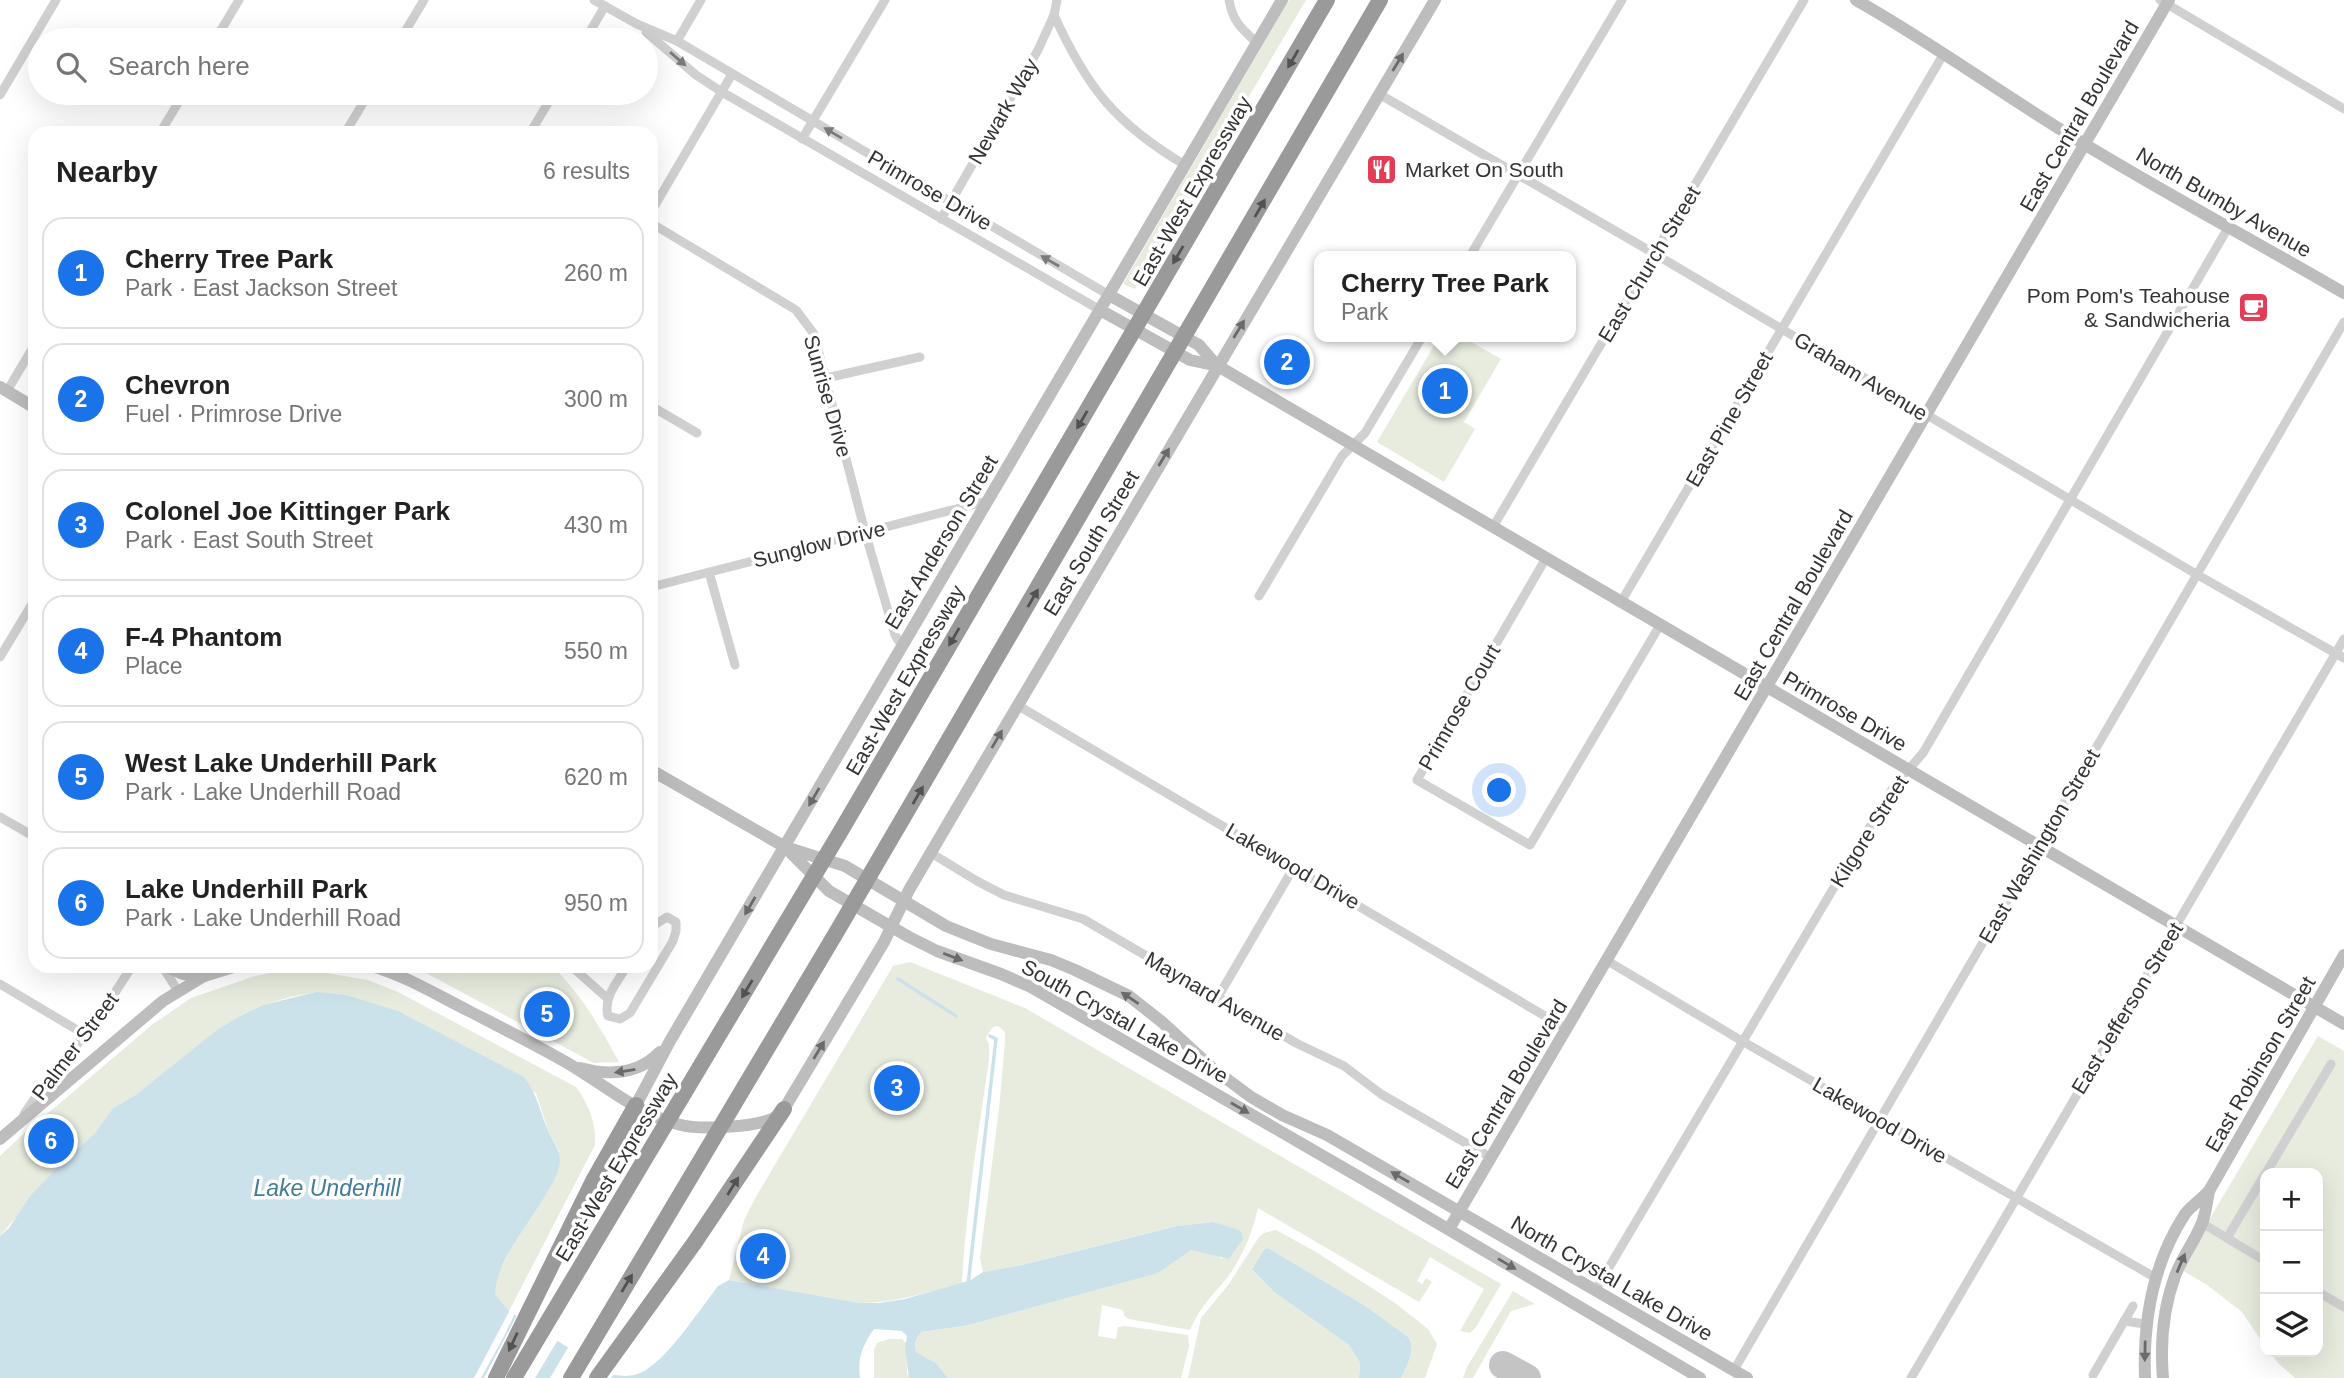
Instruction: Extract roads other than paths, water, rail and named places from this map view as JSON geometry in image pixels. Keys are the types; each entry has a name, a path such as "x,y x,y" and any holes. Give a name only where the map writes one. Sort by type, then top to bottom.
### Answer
{"highway":[{"name":"East-West Expressway","path":"514,1378 842,829 1328,0"},
{"path":"572,1378 883,854 1380,0"},
{"path":"496,1378 593,1181 636,1105"},
{"path":"597,1378 695,1242 785,1109"}],"main road":[{"name":"East Anderson Street","path":"636,1105 670,1041 1282,0"},
{"name":"East South Street","path":"785,1109 892,927 931,853 1017,705 1435,0"},
{"name":"North Bumby Avenue","path":"1856,0 1906,29 2085,145 2344,293"},
{"name":"East Central Boulevard","path":"1449,1229 2085,145 2165,1"},
{"name":"Primrose Drive","path":"1109,295 1199,345 1217,366"},
{"name":"Primrose Drive","path":"1100,310 1190,360 1217,366 2344,1024"},
{"path":"4,389 28,404"},
{"name":"South Crystal Lake Drive","path":"658,774 785,847 845,866 957,931 991,944 1051,960 1129,996 1212,1068 1251,1097 1327,1135 1459,1212"},
{"name":"South Crystal Lake Drive","path":"785,847 829,891 937,951 1031,987 1449,1229"},
{"name":"East Robinson Street","path":"2145,1378 2146,1324 2156,1278 2166,1252 2186,1213 2209,1191 2344,955"},
{"path":"180,973 204,976"},
{"path":"0,1139 136,1023 178,991 214,973"},
{"path":"389,973 425,988 570,1065 664,1120 695,1128 767,1120 785,1109"},
{"path":"570,1065 596,1072 637,1069 653,1059 670,1041"},
{"name":"East Robinson Street","path":"2163,1378 2161,1351 2165,1311 2181,1261 2202,1223 2209,1191"},
{"name":"North Crystal Lake Drive","path":"1459,1212 1747,1378"},
{"name":"North Crystal Lake Drive","path":"1449,1229 1700,1378"}],"street":[{"path":"39,28 56,0"},
{"path":"222,28 239,0"},
{"path":"407,28 424,0"},
{"name":"Primrose Drive","path":"594,0 646,28"},
{"path":"677,41 701,0"},
{"path":"802,139 885,0"},
{"name":"Newark Way","path":"941,219 1038,50 1058,0"},
{"path":"1229,0 1232,16 1238,26 1257,43"},
{"path":"1473,251 1622,0"},
{"name":"East Church Street","path":"1493,527 1804,0"},
{"path":"2165,1 2344,109"},
{"path":"592,28 605,6"},
{"path":"1054,15 1072,54 1090,83 1116,115 1150,144 1185,165"},
{"name":"Primrose Drive","path":"637,24 642,28"},
{"name":"Primrose Drive","path":"658,33 677,41 1109,295"},
{"name":"Primrose Drive","path":"658,42 696,75 722,92 1100,310"},
{"path":"0,94 28,47"},
{"name":"East Pine Street","path":"1621,602 1943,55"},
{"path":"658,200 733,74"},
{"name":"Graham Avenue","path":"1379,93 2340,656"},
{"path":"164,126 177,105"},
{"path":"349,126 362,105"},
{"path":"534,126 547,105"},
{"name":"Kilgore Street","path":"1595,1291 1894,786 1923,753 2229,226"},
{"name":"Sunrise Drive","path":"658,227 796,310 814,334 865,533 895,635 902,646"},
{"name":"East Washington Street","path":"1734,1370 2344,322"},
{"path":"1259,596 1342,456 1365,433 1419,342"},
{"path":"4,389 28,354"},
{"path":"826,378 920,357"},
{"path":"658,410 697,433"},
{"name":"Sunglow Drive","path":"658,584 987,501"},
{"name":"Primrose Court","path":"1546,558 1417,780 1530,845 1660,625"},
{"path":"709,572 735,665"},
{"path":"0,657 28,611"},
{"name":"East Jefferson Street","path":"1911,1378 2176,925 2340,656 2344,639"},
{"name":"Lakewood Drive","path":"1017,705 1567,1029"},
{"path":"0,817 28,833"},
{"name":"Maynard Avenue","path":"931,853 1004,895 1083,919 1296,1043 1344,1066 1381,1094 1490,1157"},
{"path":"1217,997 1294,867"},
{"path":"658,923 667,917 676,922 673,941 658,966"},
{"name":"Lakewood Drive","path":"1606,960 2156,1278"},
{"name":"Palmer Street","path":"17,1125 44,1085 100,1016 128,973"},
{"path":"167,973 178,991"},
{"path":"579,973 608,999"},
{"path":"624,973 606,1007 608,1016 620,1019 630,1013 654,973"},
{"path":"0,984 84,1034"},
{"path":"2270,1168 2331,1064"},
{"path":"2227,1238 2260,1184"},
{"path":"2202,1223 2260,1258"},
{"path":"2321,1294 2344,1307"},
{"path":"2093,1375 2133,1306"},
{"path":"2124,1321 2146,1324"}],"water":[{"name":"Lake Underhill","path":"316,992 346,995 398,1011 524,1077 557,1148 560,1165 551,1185 506,1257 495,1294 509,1311 613,1375 633,1375 650,1367 671,1347 718,1286 729,1280 860,1303 879,1303 905,1299 971,1280 983,1272 1022,1265 1177,1226 1213,1222 1239,1230 1243,1239 1229,1259 1191,1250 1158,1273 964,1326 921,1332 915,1342 916,1352 936,1363 948,1378 909,1378 905,1349 907,1336 902,1331 874,1329 862,1352 860,1378 0,1378 0,1236 9,1228 30,1196 95,1133 113,1108 137,1094 217,1030 263,1005"},
{"path":"1268,1248 1364,1305 1407,1336 1412,1351 1401,1378 1359,1378 1360,1363 1349,1345 1274,1292 1252,1270"}],"waterway":[{"path":"898,979 956,1016"},
{"path":"968,1285 996,1039 990,1036"}],"place":[{"name":"Market On South","path":"1382,169"},
{"name":"Pom Pom's Teahouse & Sandwicheria","path":"2253,307"},
{"name":"Chevron","path":"1287,362"},
{"name":"Cherry Tree Park","path":"1445,391"},
{"name":"West Lake Underhill Park","path":"547,1014"},
{"name":"Colonel Joe Kittinger Park","path":"897,1088"},
{"name":"Lake Underhill Park","path":"51,1141"},
{"name":"F-4 Phantom","path":"763,1256"}]}
